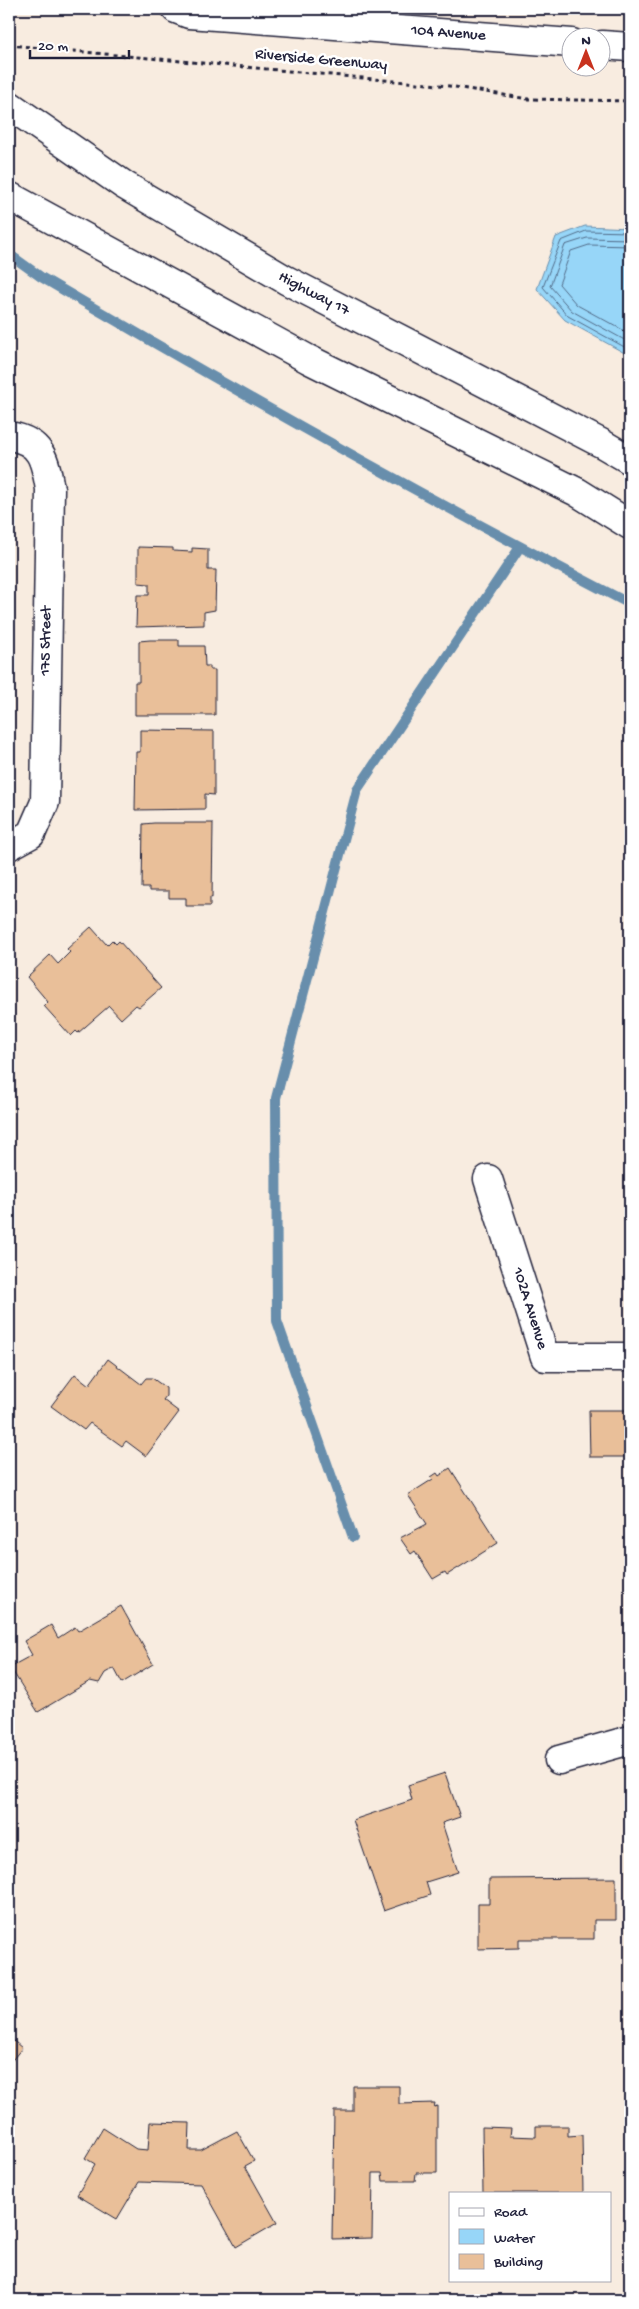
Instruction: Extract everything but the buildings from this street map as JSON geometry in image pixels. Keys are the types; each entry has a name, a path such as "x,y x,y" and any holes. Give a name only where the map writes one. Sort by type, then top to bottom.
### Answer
{"main road":[{"name":"104 Avenue","path":"176,9 189,14 562,42"},
{"path":"612,46 630,48"},
{"name":"Highway 17","path":"9,105 124,185 286,280 601,443 630,460"},
{"path":"9,196 308,359 577,492 630,525"},
{"name":"175 Street","path":"9,436 20,438 38,448 45,463 50,489 45,802 20,840"},
{"name":"102A Avenue","path":"488,1179 545,1357 630,1357"},
{"path":"559,1760 630,1740"}],"path":[{"name":"Riverside Greenway","path":"9,45 449,86 528,100 630,100"}],"water":[{"path":"585,226 630,228 630,356 565,320 537,289 556,237"}],"waterway":[{"path":"9,254 41,277 187,362 407,485 630,604"},
{"path":"353,1537 277,1321 276,1098 357,790 520,547"}]}
